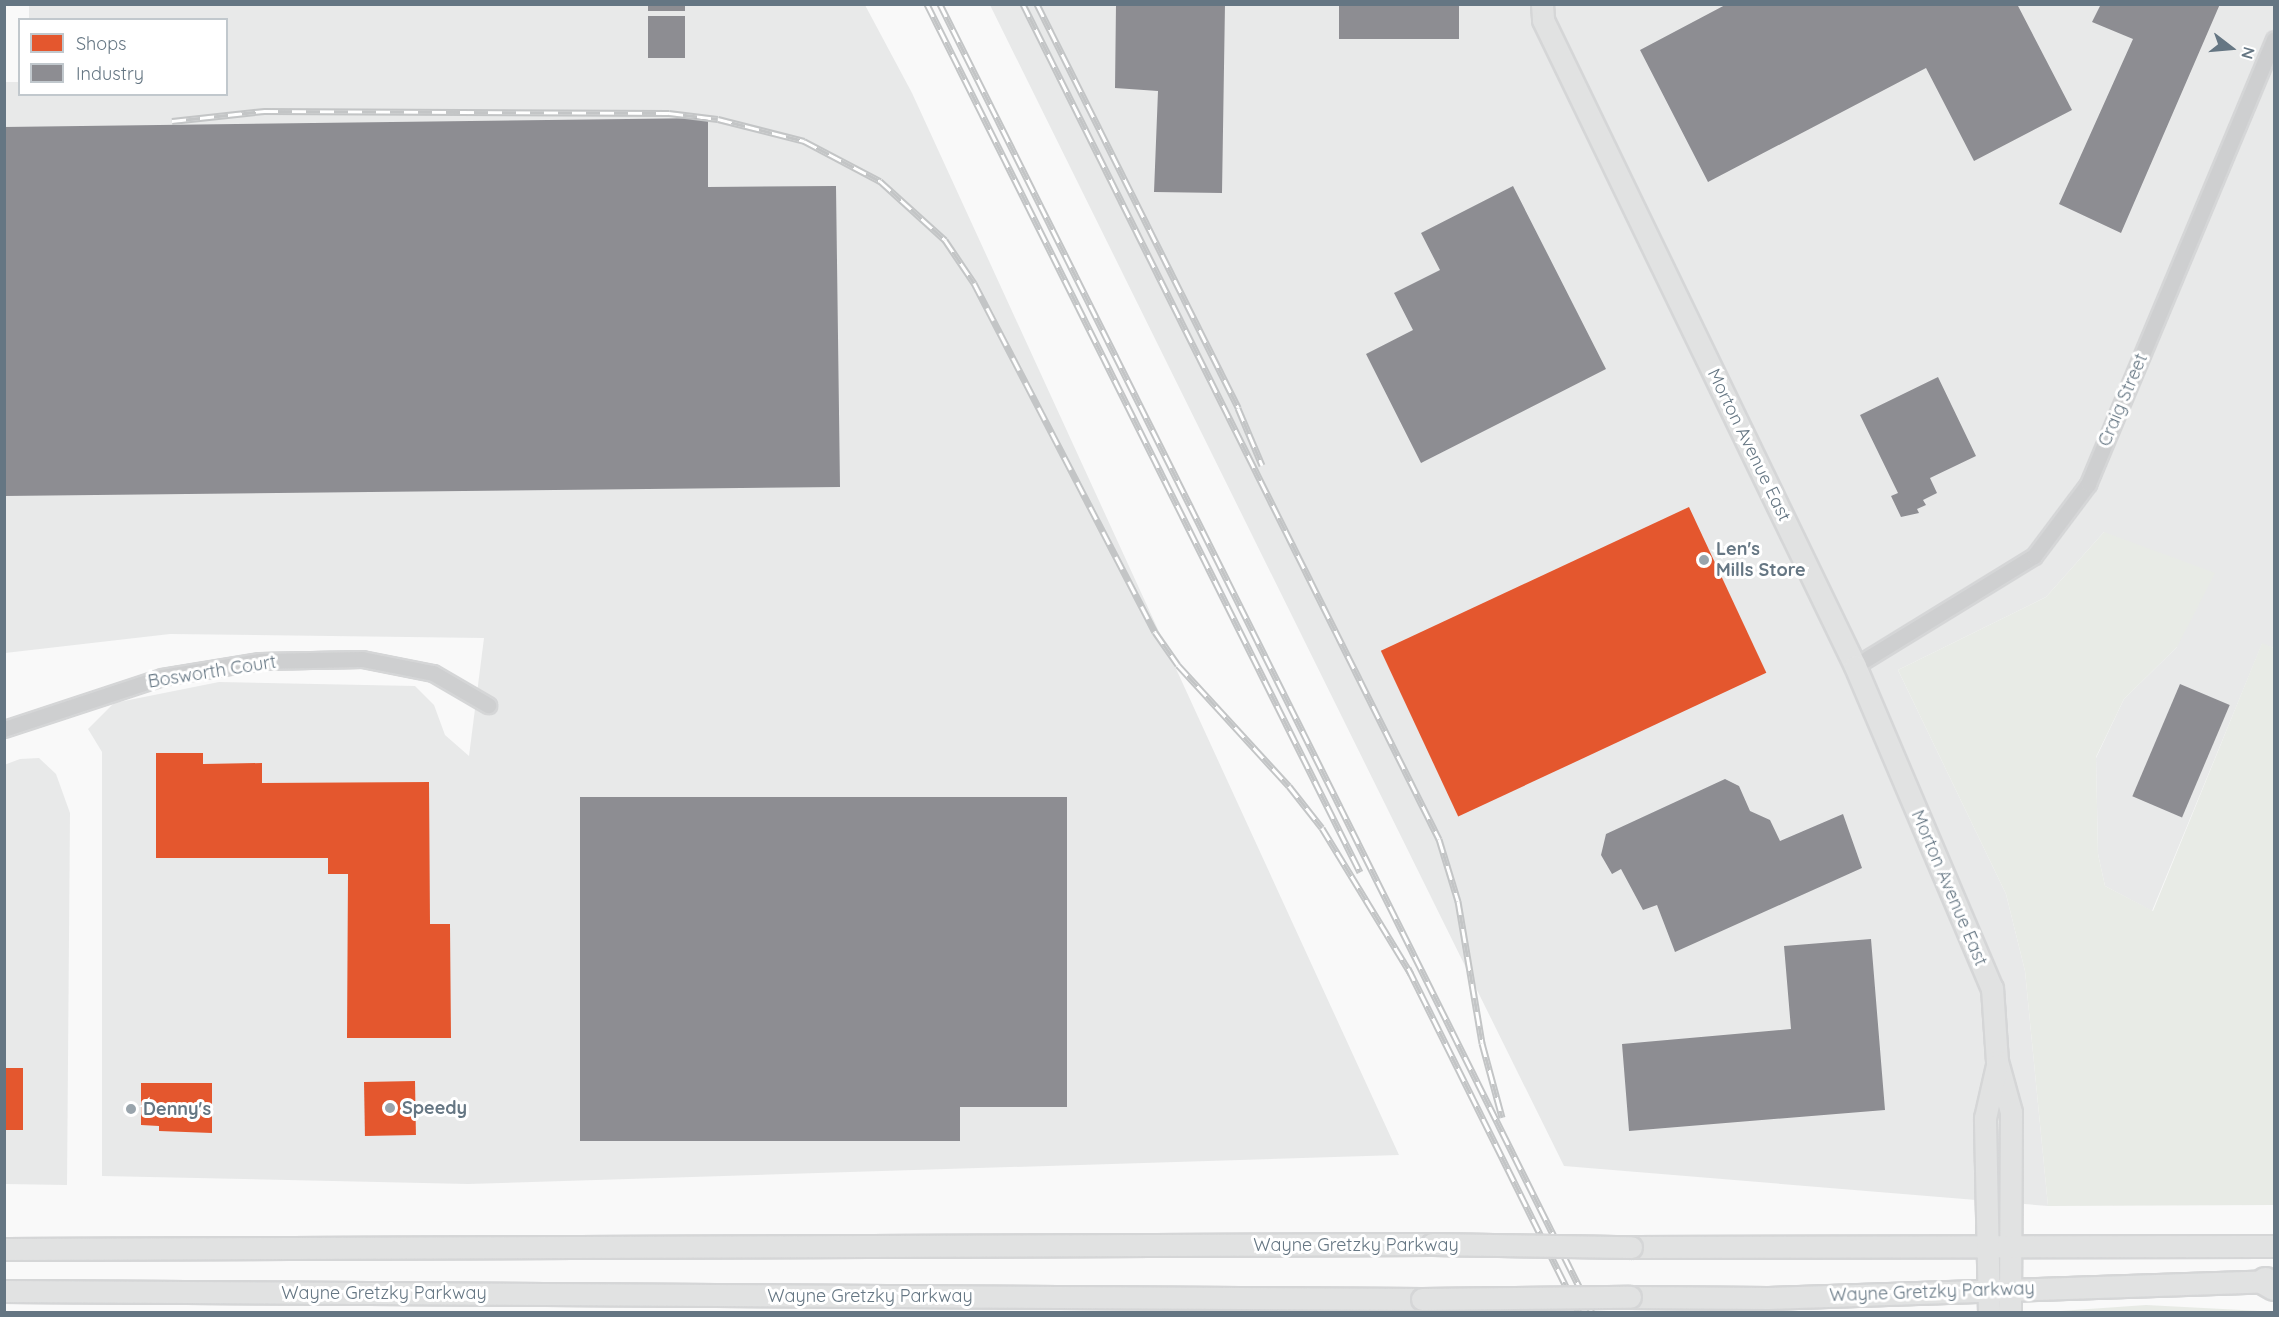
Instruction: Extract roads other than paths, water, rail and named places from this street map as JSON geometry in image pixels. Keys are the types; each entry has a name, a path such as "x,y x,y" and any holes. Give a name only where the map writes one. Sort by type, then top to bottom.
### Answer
{"main road":[{"name":"Morton Avenue East","path":"1542,4 1543,20 1855,666 1992,988 1997,1061 2011,1112 2010,1312"},
{"name":"Morton Avenue East","path":"1989,1312 1985,1118 1997,1061"},
{"name":"Wayne Gretzky Parkway","path":"4,1249 1432,1244 1630,1247 2274,1246"},
{"name":"Wayne Gretzky Parkway","path":"4,1291 1422,1299 1768,1298 2271,1283"}],"street":[{"name":"Craig Street","path":"1855,666 2034,556 2088,484 2274,39"},
{"name":"Bosworth Court","path":"4,729 162,677 260,661 362,658 433,673 488,705"}],"railway":[{"path":"927,4 1360,872"},
{"path":"940,4 1592,1312"},
{"path":"1023,4 1439,839 1458,901 1482,1043 1502,1117"},
{"path":"1037,4 1238,408 1262,465"},
{"path":"172,121 264,111 669,113 718,119 804,141 880,181 945,240 974,283 1155,632 1178,665 1289,786 1322,828 1411,974"},
{"path":"1408,968 1579,1312"}],"place":[{"name":"Len's Mills Store","path":"1704,560"},
{"name":"Speedy","path":"390,1108"},
{"name":"Denny's","path":"131,1109"}]}
